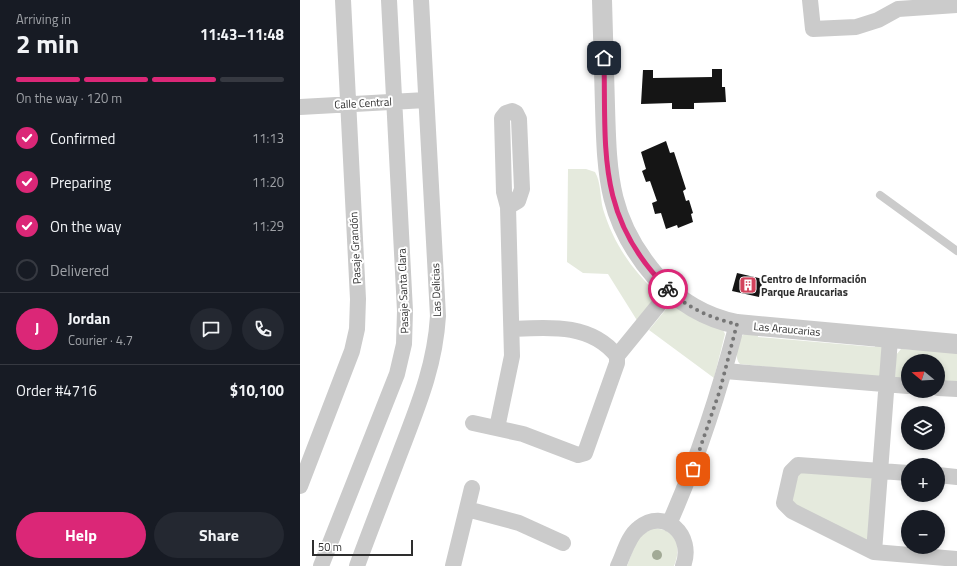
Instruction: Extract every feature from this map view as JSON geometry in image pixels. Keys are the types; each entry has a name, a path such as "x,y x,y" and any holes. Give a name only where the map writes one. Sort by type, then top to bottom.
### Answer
{"street":[{"name":"Pasaje Grandón","path":"300,486 349,360 357,328 358,299 343,0"},
{"name":"Pasaje Santa Clara","path":"321,566 397,374 404,344 405,311 389,0"},
{"name":"Las Delicias","path":"357,566 425,388 435,349 438,316 421,0"},
{"name":"Las Araucarias","path":"602,0 607,161 610,189 617,214 631,244 641,260 670,291 701,312 718,319 737,324 957,344"},
{"path":"810,0 813,29 856,27 878,20 904,5 957,5"},
{"name":"Calle Central","path":"300,107 426,100"},
{"path":"497,428 512,356 508,207 504,192 502,118 506,113 512,111 516,113 519,119 522,189 518,201 508,207"},
{"path":"473,423 497,428 544,442 574,454 582,455 588,449 617,363 617,356 670,291"},
{"path":"669,524 704,440 725,371 737,324"},
{"path":"512,329 553,327 577,330 598,340 617,356"},
{"path":"874,552 890,339"},
{"path":"725,371 901,385"},
{"path":"945,388 957,389"},
{"path":"901,472 798,465 792,469 785,499 786,506 792,511 874,552 957,559"},
{"path":"945,476 957,477"},
{"path":"453,566 472,488"},
{"path":"467,509 519,523 564,542"},
{"path":"618,566 630,539 640,527 654,522 669,524 680,532 686,547 686,558 683,566"}],"lane":[{"path":"880,195 957,251"}],"shaded area":[{"path":"568,169 586,169 595,172 603,209 612,233 631,264 656,292 656,296 638,322 608,274 583,273 567,262"},
{"path":"672,305 723,330 725,334 714,378 649,330 667,308"},
{"path":"758,331 758,337 875,347 875,344 882,346 881,378 740,364 736,354 739,341 746,333"},
{"path":"901,349 957,352 957,384 945,383 945,354 901,354 901,380 895,379 896,355"},
{"path":"805,470 873,477 869,546 793,506 791,498 799,473"},
{"path":"653,528 667,531 675,539 677,557 674,566 627,566 638,537"}],"building":[{"path":"712,69 722,69 722,87 725,87 726,102 694,103 694,109 672,109 672,103 641,104 643,70 653,70 653,78 712,77"},
{"path":"666,141 670,153 674,152 686,189 683,191 686,201 689,200 693,213 691,214 693,222 678,228 677,225 666,229 661,213 655,214 652,203 657,201 650,181 646,182 642,171 646,169 641,152"},
{"name":"Centro de Información Parque Araucarias","path":"737,273 763,279 759,297 732,291"}],"way so far":[{"path":"668,289 683,301 701,312 727,322 737,324 720,390 693,469"}],"place":[{"name":"Centro de Información Parque Araucarias","path":"748,285"}],"route":[{"path":"604,58 608,177 613,202 622,226 634,249 641,260 668,289"}]}
